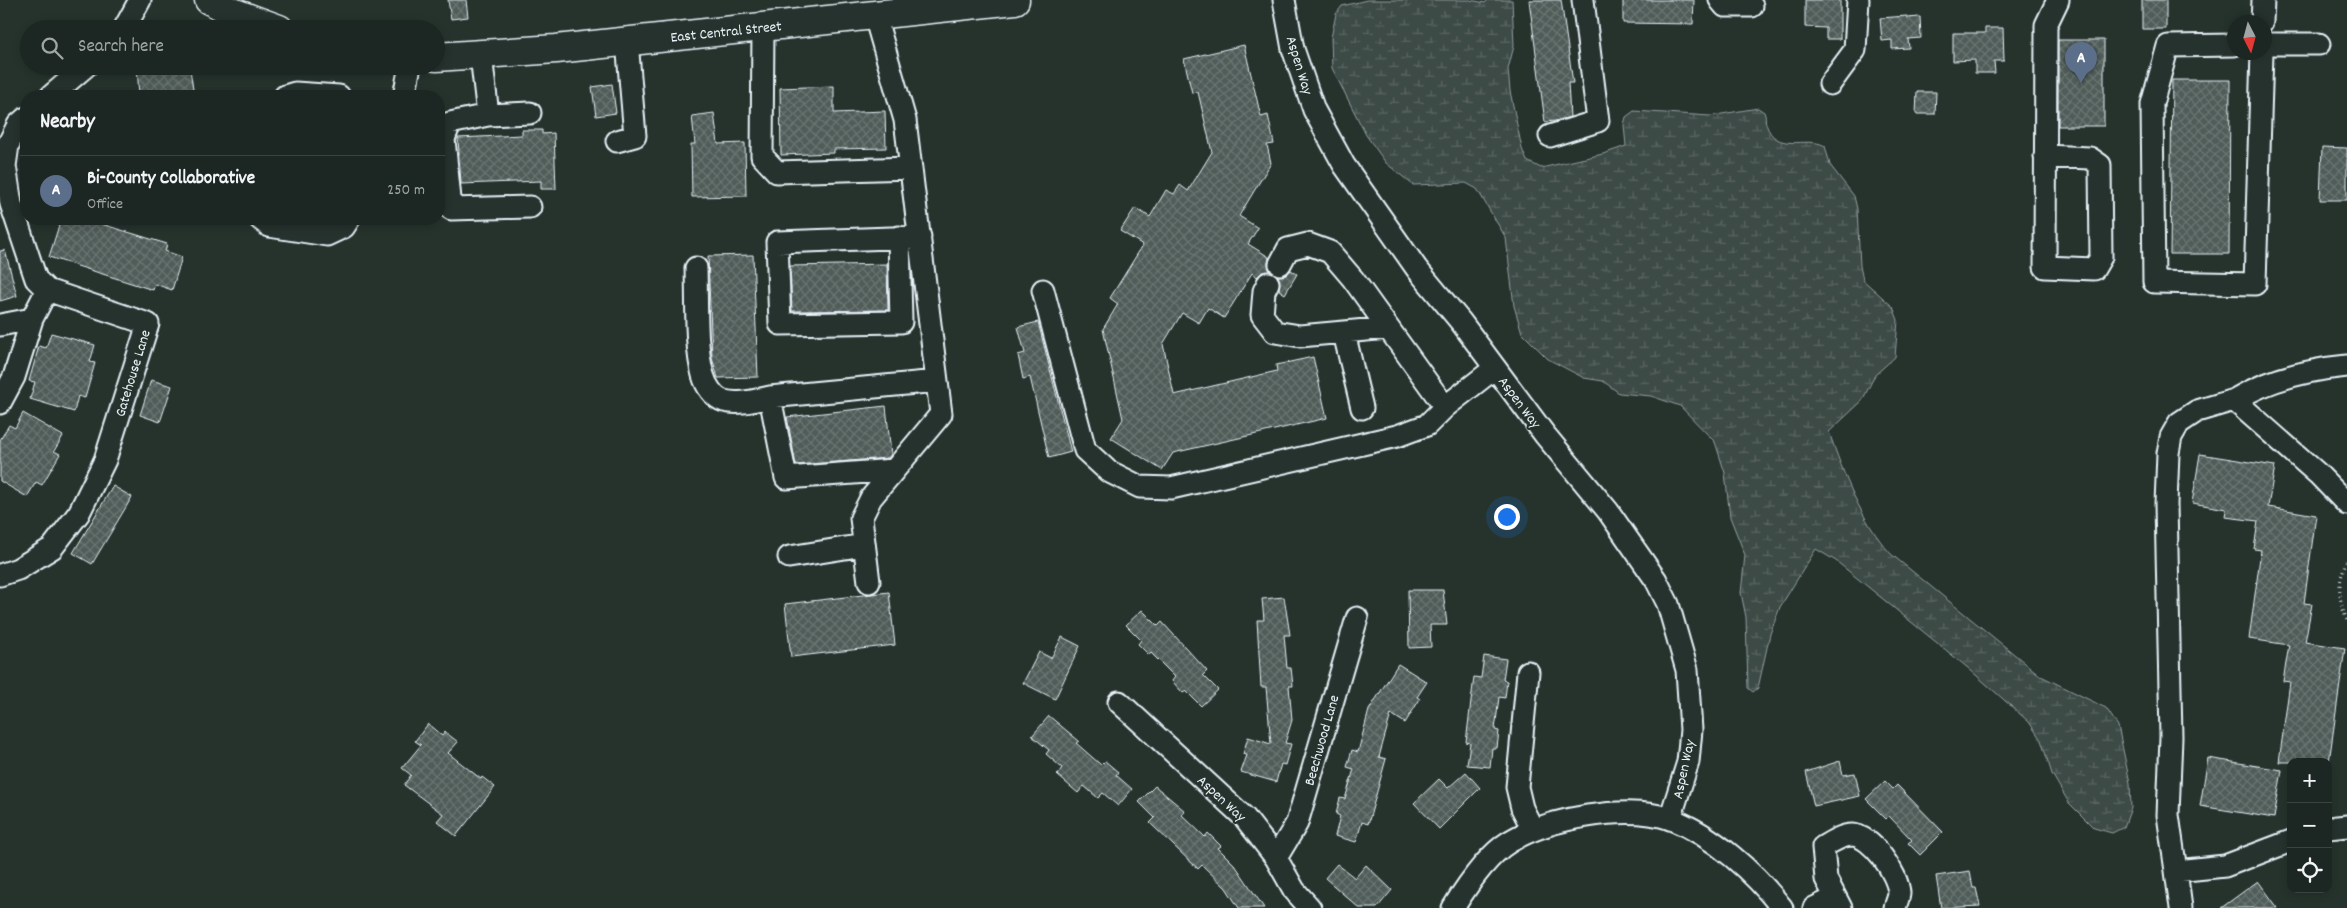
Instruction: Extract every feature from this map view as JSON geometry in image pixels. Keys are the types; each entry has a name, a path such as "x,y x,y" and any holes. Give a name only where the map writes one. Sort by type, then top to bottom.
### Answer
{"main road":[{"path":"209,0 256,20"},
{"name":"East Central Street","path":"445,57 481,55 763,28 1015,0"}],"street":[{"path":"129,20 140,0"},
{"name":"Aspen Way","path":"1284,0 1293,49 1314,110 1344,165 1417,269 1545,435 1608,511 1656,580 1668,604 1687,670 1691,730 1688,762 1670,819"},
{"path":"1550,136 1598,121 1583,0"},
{"path":"1720,0 1725,6 1752,6"},
{"path":"1830,84 1856,50 1858,0"},
{"path":"2045,156 2090,158 2100,165 2101,257 2094,269 2045,267 2045,156 2046,24 2058,0"},
{"path":"2262,15 2263,0"},
{"path":"875,16 906,120 912,168 910,237 901,322 780,324 777,242 910,237"},
{"path":"763,28 762,156 777,172 912,168"},
{"path":"617,141 635,136 628,41"},
{"path":"2272,44 2319,44"},
{"path":"2227,45 2168,46 2152,104 2154,282 2255,284 2262,60"},
{"path":"481,55 488,115"},
{"path":"58,90 76,75"},
{"path":"405,90 408,75"},
{"path":"445,136 450,122 488,115 530,113"},
{"path":"0,404 14,377 32,319 47,290 36,279 5,205 4,166 8,145 20,123"},
{"path":"445,149 451,210 530,207"},
{"path":"268,225 327,235 345,225"},
{"path":"869,582 861,518 871,498 941,414 938,381 910,237"},
{"path":"1280,264 1288,249 1308,244 1330,252 1353,279 1445,407"},
{"path":"696,268 703,375 710,390 722,400 740,403 770,398 938,381"},
{"path":"1268,283 1264,291 1262,315 1275,332 1300,336 1388,328"},
{"name":"Gatehouse Lane","path":"0,575 18,569 52,548 79,513 105,460 148,324 47,290"},
{"path":"1043,290 1085,450 1108,471 1140,487 1171,488 1397,436 1427,425 1445,407 1495,368"},
{"path":"0,325 32,319"},
{"path":"1344,333 1362,408"},
{"path":"2181,908 2168,815 2172,738 2166,504 2168,453 2171,437 2179,423 2197,411 2234,400 2255,387 2277,379 2321,369 2347,366"},
{"path":"770,398 786,478 894,470"},
{"path":"2234,400 2318,474 2347,504"},
{"path":"789,557 864,545"},
{"name":"Beechwood Lane","path":"1276,858 1297,823 1357,618"},
{"path":"1528,672 1517,787 1522,808 1532,830"},
{"name":"Aspen Way","path":"1119,702 1245,818 1276,858 1294,890 1310,908"},
{"path":"1453,908 1465,889 1508,842 1532,830 1588,815 1634,814 1670,819 1707,838 1765,886 1782,908"},
{"path":"2332,828 2347,826"},
{"path":"1814,908 1838,903 1826,879 1823,847 1835,840 1850,835 1861,837 1873,846 1895,878 1899,894 1895,908"},
{"path":"2176,871 2225,866 2287,843"}],"path":[{"path":"2347,561 2342,574 2339,592 2347,620"}],"green space":[{"path":"1367,0 1470,0 1485,3 1488,0 1512,0 1514,46 1508,69 1510,91 1522,149 1527,161 1541,168 1603,154 1626,146 1624,125 1626,117 1634,111 1710,116 1758,108 1764,112 1766,124 1777,139 1784,142 1809,142 1825,146 1830,165 1854,196 1857,209 1860,266 1863,280 1893,307 1898,320 1895,357 1875,375 1862,401 1829,432 1854,497 1880,541 1891,554 2041,676 2106,708 2118,726 2130,783 2131,808 2124,827 2112,833 2094,828 2069,803 2052,774 2041,740 2029,722 1968,668 1836,561 1816,549 1780,607 1770,634 1758,688 1753,692 1748,688 1746,617 1741,593 1745,555 1730,517 1725,473 1715,442 1680,406 1651,396 1619,393 1603,381 1584,378 1548,359 1522,333 1514,306 1506,238 1477,189 1466,183 1413,185 1386,163 1366,135 1332,68 1331,38 1336,14 1342,6"}],"building":[{"path":"448,0 466,0 468,17 451,19"},
{"path":"1529,0 1561,0 1573,83 1568,83 1570,117 1545,122"},
{"path":"1623,0 1694,0 1693,24 1623,23"},
{"path":"1805,0 1840,0 1840,39 1826,39 1826,28 1805,27"},
{"path":"2142,0 2166,0 2166,29 2142,29"},
{"path":"1907,16 1907,18 1920,17 1921,38 1908,39 1909,48 1892,49 1892,40 1882,41 1880,18"},
{"path":"1985,28 2003,28 2004,61 1994,61 1995,73 1975,73 1975,60 1953,61 1953,33 1985,33"},
{"path":"2058,40 2104,40 2104,126 2058,126"},
{"path":"1244,45 1261,117 1268,115 1274,144 1267,145 1271,163 1239,216 1258,228 1248,244 1269,257 1270,271 1262,272 1257,277 1252,273 1224,318 1208,308 1199,323 1182,313 1163,344 1174,395 1277,371 1276,365 1313,357 1327,418 1173,453 1162,470 1111,438 1123,419 1103,329 1118,304 1110,298 1143,245 1120,231 1135,208 1150,217 1166,190 1174,194 1180,185 1188,191 1212,152 1198,92 1192,93 1184,59"},
{"path":"138,75 191,75 193,90 139,90"},
{"path":"2172,80 2230,80 2229,254 2170,254"},
{"path":"612,84 616,113 596,116 592,87"},
{"path":"834,86 834,113 885,111 886,148 834,149 834,153 781,155 780,88"},
{"path":"1917,92 1936,92 1935,114 1916,114"},
{"path":"714,113 718,144 745,143 746,196 692,197 691,144 695,144 692,116"},
{"path":"522,130 542,130 542,134 554,133 556,189 541,189 541,181 461,184 458,138 522,135"},
{"path":"2322,147 2347,148 2347,200 2320,200"},
{"path":"59,225 105,225 167,244 165,251 182,257 172,290 155,284 153,290 49,257"},
{"path":"5,250 17,296 0,301 0,251"},
{"path":"753,255 758,377 718,378 712,358 708,256"},
{"path":"887,264 888,310 792,311 790,266"},
{"path":"1291,270 1297,274 1285,294 1279,290 1278,276 1286,275"},
{"path":"1038,322 1071,452 1049,458 1030,377 1023,379 1018,355 1025,353 1018,327"},
{"path":"51,333 95,345 90,362 95,363 85,398 78,396 74,412 30,399 35,382 29,381 39,346 46,348"},
{"path":"151,380 172,386 160,422 140,415"},
{"path":"886,406 891,454 888,458 796,465 787,417"},
{"path":"23,413 63,436 54,451 60,454 42,485 36,482 27,497 0,481 0,440 9,425 15,428"},
{"path":"2200,454 2275,466 2268,507 2316,515 2304,603 2312,604 2305,642 2345,648 2330,758 2287,758 2287,762 2279,762 2290,682 2283,681 2289,645 2249,639 2261,550 2254,549 2258,521 2225,517 2226,509 2192,503"},
{"path":"113,486 132,497 92,564 73,553"},
{"path":"1408,590 1443,590 1447,625 1430,625 1431,647 1409,648"},
{"path":"889,592 895,645 791,657 785,604"},
{"path":"1284,597 1290,635 1284,635 1287,668 1291,668 1293,686 1289,686 1292,720 1285,743 1291,744 1285,765 1281,764 1276,782 1241,772 1247,755 1243,754 1248,737 1271,744 1266,687 1261,687 1257,620 1264,620 1262,599"},
{"path":"1142,610 1158,626 1162,622 1207,671 1203,675 1218,690 1201,706 1186,691 1183,693 1172,681 1175,677 1151,653 1149,655 1138,644 1141,640 1126,625"},
{"path":"1062,637 1080,646 1055,699 1023,683 1039,652 1051,658"},
{"path":"1484,656 1506,659 1503,680 1507,681 1505,698 1499,697 1495,730 1499,731 1497,748 1492,748 1490,767 1467,765 1470,743 1466,742 1474,677 1481,678"},
{"path":"1398,664 1427,682 1417,697 1420,699 1405,723 1391,714 1379,757 1386,759 1368,824 1362,822 1356,842 1335,836 1340,816 1336,814 1340,798 1345,799 1354,769 1347,767 1352,750 1358,752 1369,710"},
{"path":"1049,716 1079,741 1076,743 1101,765 1105,761 1118,772 1116,775 1132,789 1118,806 1103,793 1098,798 1084,786 1078,793 1057,775 1062,768 1046,754 1049,750 1032,736"},
{"path":"428,724 442,736 445,732 458,742 448,753 481,779 482,777 495,787 456,836 437,821 443,814 404,785 411,775 402,768 421,745 415,741"},
{"path":"2208,758 2282,770 2274,818 2200,806"},
{"path":"1840,761 1843,775 1855,773 1860,796 1814,806 1806,772"},
{"path":"1466,772 1480,788 1439,829 1414,803 1439,779 1448,788"},
{"path":"1885,781 1893,789 1897,785 1943,832 1920,855 1908,843 1912,840 1889,816 1886,819 1866,799"},
{"path":"1155,786 1185,811 1182,815 1205,837 1208,833 1221,846 1218,848 1235,865 1264,908 1239,908 1226,888 1202,865 1198,869 1150,823 1155,818 1139,802"},
{"path":"1337,864 1355,878 1366,865 1392,890 1377,908 1359,908 1325,878"},
{"path":"1970,871 1973,888 1976,888 1980,906 1941,908 1936,876"},
{"path":"2258,881 2278,908 2221,908"}],"place":[{"name":"Bi-County Collaborative","path":"2081,83"}]}
